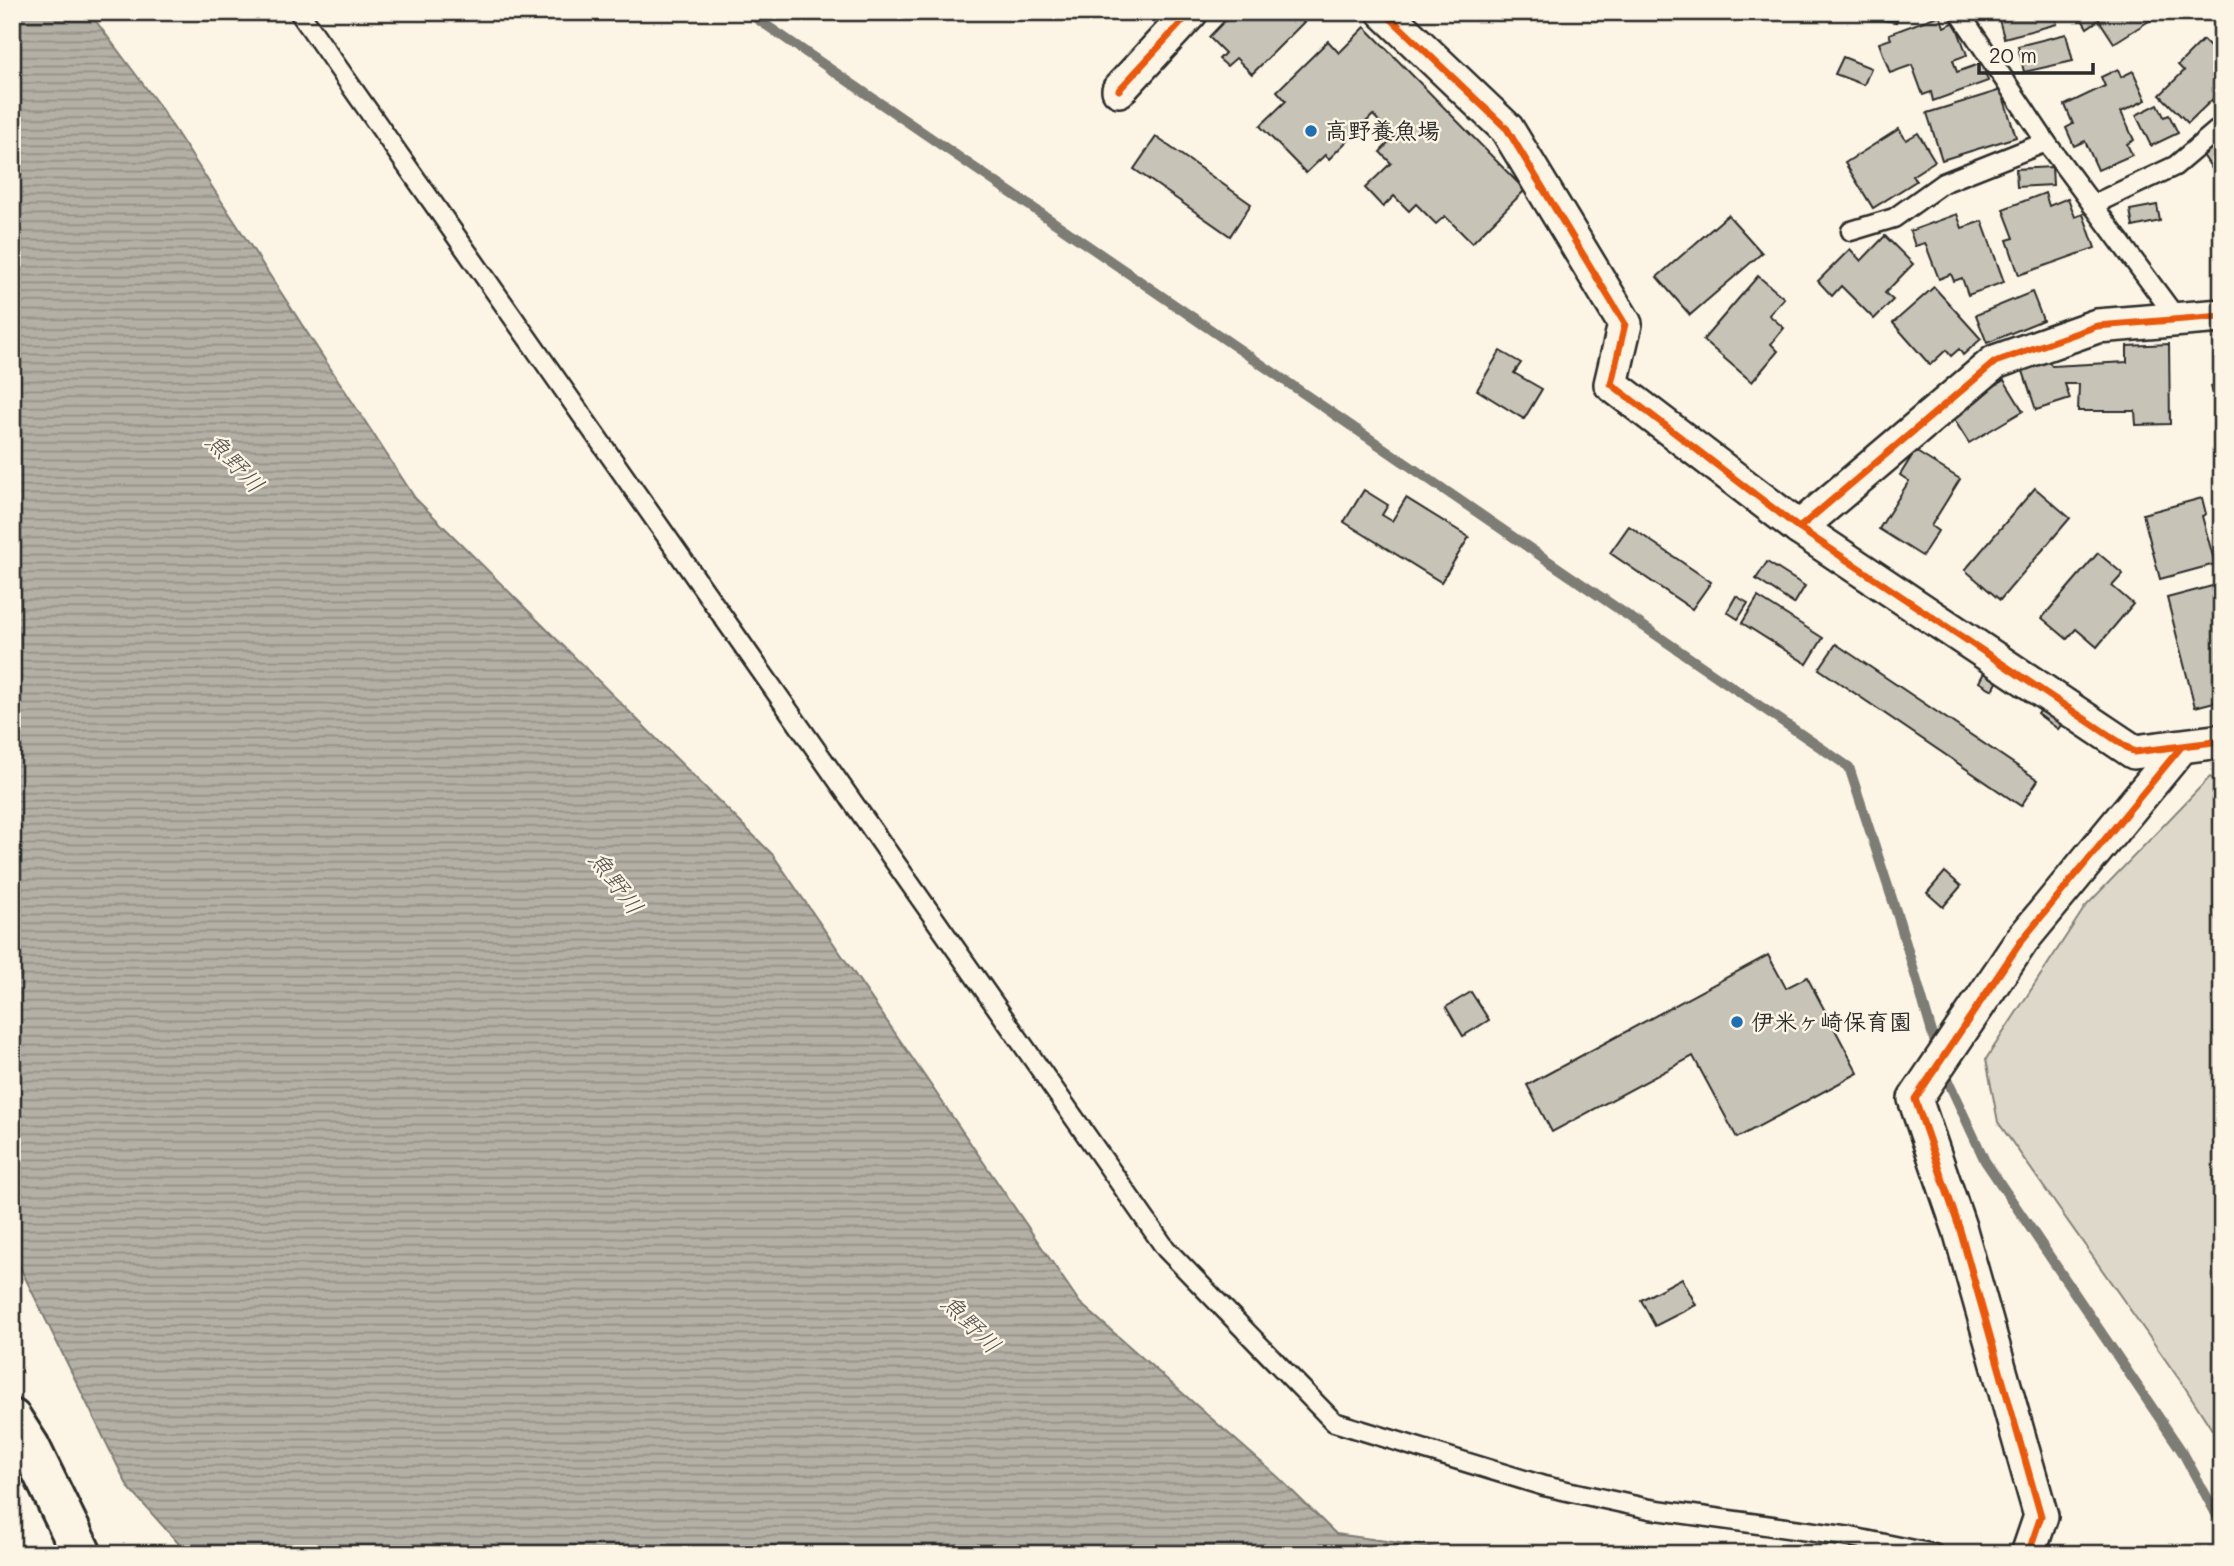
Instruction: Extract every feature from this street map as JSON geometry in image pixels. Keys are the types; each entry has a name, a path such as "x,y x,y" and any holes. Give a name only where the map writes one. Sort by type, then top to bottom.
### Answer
{"main road":[{"path":"12,1419 30,1447 82,1554"}],"street":[{"path":"1119,89 1191,12"},
{"path":"1384,12 1507,129 1514,140 1625,324 1611,384 1798,528 2134,752 2222,741"},
{"path":"1798,528 1996,362 2097,326 2222,316"},
{"path":"2028,1554 2040,1516 1960,1230 1915,1099 2022,940 2182,747"}],"lane":[{"path":"299,12 1166,1250 1334,1422 1557,1489 1650,1509 1851,1537 1934,1554"},
{"path":"1959,12 2046,142 2178,320"},
{"path":"2092,205 2175,166 2222,126"},
{"path":"1850,231 1894,218 1943,183 2046,142"}],"shaded area":[{"path":"2210,777 2222,784 2222,1445 2186,1389 1998,1122 1986,1059 2085,907"}],"water":[{"name":"魚野川","path":"12,12 89,12 158,104 415,498 773,855 1080,1303 1278,1477 1336,1534 1478,1554 188,1554 128,1487 12,1251"}],"building":[{"path":"1233,12 1303,12 1308,18 1252,74 1236,58 1227,66 1219,59 1225,53 1209,37"},
{"path":"1857,12 1898,12 1896,22 1856,16"},
{"path":"1997,12 2054,12 2057,24 2004,38"},
{"path":"2155,12 2157,16 2114,43 2099,20 2087,28 2079,14"},
{"path":"1940,15 1944,27 1955,22 1967,55 1953,60 1957,72 1982,63 1988,81 1933,101 1931,92 1923,95 1912,65 1890,73 1879,43 1891,39 1889,34"},
{"name":"高野養魚場","path":"1365,27 1525,190 1472,243 1445,216 1436,224 1416,204 1409,211 1394,196 1383,207 1365,188 1391,163 1380,152 1394,137 1373,115 1329,159 1325,155 1306,173 1260,126 1286,101 1277,91 1328,41 1339,53"},
{"path":"2066,34 2073,61 2024,72 2018,46"},
{"path":"2203,40 2222,59 2222,90 2188,123 2160,95 2184,71 2178,65"},
{"path":"1843,57 1871,68 1864,85 1835,74"},
{"path":"2118,69 2121,77 2133,71 2146,100 2121,112 2134,140 2127,144 2132,155 2098,170 2085,141 2074,146 2066,128 2073,124 2065,105 2105,86 2101,77"},
{"path":"2001,90 2016,137 1942,160 1927,113"},
{"path":"2158,104 2164,117 2169,115 2178,133 2151,146 2136,115"},
{"path":"1899,129 1906,140 1918,133 1935,161 1912,176 1916,181 1873,208 1845,163"},
{"path":"1156,137 1251,204 1230,236 1134,169"},
{"path":"2217,142 2222,149 2222,177 2219,179 2201,152"},
{"path":"2052,167 2053,185 2017,187 2016,169"},
{"path":"2045,193 2049,206 2068,198 2075,217 2083,214 2095,248 2019,275 2007,240 2014,238 2003,209"},
{"path":"2157,205 2160,221 2133,227 2130,210"},
{"path":"1957,214 1962,228 1982,221 2004,282 1968,295 1962,278 1954,281 1951,274 1939,279 1925,243 1915,246 1910,231"},
{"path":"1728,215 1762,253 1690,315 1657,277"},
{"path":"1885,236 1913,264 1885,293 1893,300 1874,319 1841,286 1832,296 1818,281 1850,249 1861,261"},
{"path":"1758,276 1784,298 1769,315 1784,328 1771,344 1778,351 1752,382 1703,340"},
{"path":"1934,287 1981,339 1963,355 1959,349 1951,356 1946,350 1930,365 1893,323"},
{"path":"2032,292 2043,320 1987,343 1976,315"},
{"path":"2169,344 2170,424 2136,425 2135,411 2078,411 2079,384 2065,384 2070,399 2036,410 2022,368 2046,358 2052,366 2127,362 2127,346"},
{"path":"1500,351 1521,363 1514,373 1542,389 1524,419 1477,390"},
{"path":"2004,380 2023,411 1969,443 1950,413"},
{"path":"2222,383 2222,429 2211,386"},
{"path":"1915,451 1960,479 1931,526 1938,531 1922,556 1879,529 1909,481 1900,475"},
{"path":"2035,488 2070,518 2000,600 1965,570"},
{"path":"1364,490 1388,505 1382,515 1392,521 1406,498 1469,537 1441,582 1344,522"},
{"path":"2202,498 2206,514 2202,516 2215,564 2160,579 2143,514"},
{"path":"1629,526 1711,582 1692,609 1610,553"},
{"path":"2098,553 2123,574 2112,586 2133,604 2097,647 2076,629 2067,639 2042,618"},
{"path":"1767,562 1805,586 1794,604 1756,579"},
{"path":"2216,585 2222,606 2222,700 2195,707 2167,598"},
{"path":"1736,596 1748,603 1738,619 1727,612"},
{"path":"1758,597 1823,638 1807,664 1742,623"},
{"path":"1836,644 2038,780 2021,806 1819,669"},
{"path":"1988,665 2002,673 1993,690 1979,682"},
{"path":"2046,704 2065,720 2058,729 2038,714"},
{"path":"1945,872 1961,886 1943,907 1927,893"},
{"name":"伊米ヶ崎保育園","path":"1768,955 1786,988 1807,977 1858,1073 1737,1138 1693,1056 1552,1132 1527,1085"},
{"path":"1471,992 1489,1020 1463,1036 1446,1007"},
{"path":"1682,1278 1696,1305 1655,1326 1641,1300"}],"waterway":[{"path":"747,12 1849,767 1899,920 1938,1053"},
{"path":"1942,1068 1985,1161 2183,1453 2220,1521 2222,1539"}],"cycle path":[{"path":"1119,90 1191,12"},
{"path":"1384,12 1507,129 1625,324 1611,384 1799,528 2134,752 2222,741"},
{"path":"1799,528 1995,362 2097,326 2222,316"},
{"path":"2028,1554 2041,1516 1960,1230 1915,1099 2022,940 2181,747"}],"place":[{"name":"高野養魚場","path":"1311,131"},
{"name":"伊米ヶ崎保育園","path":"1737,1022"}]}
